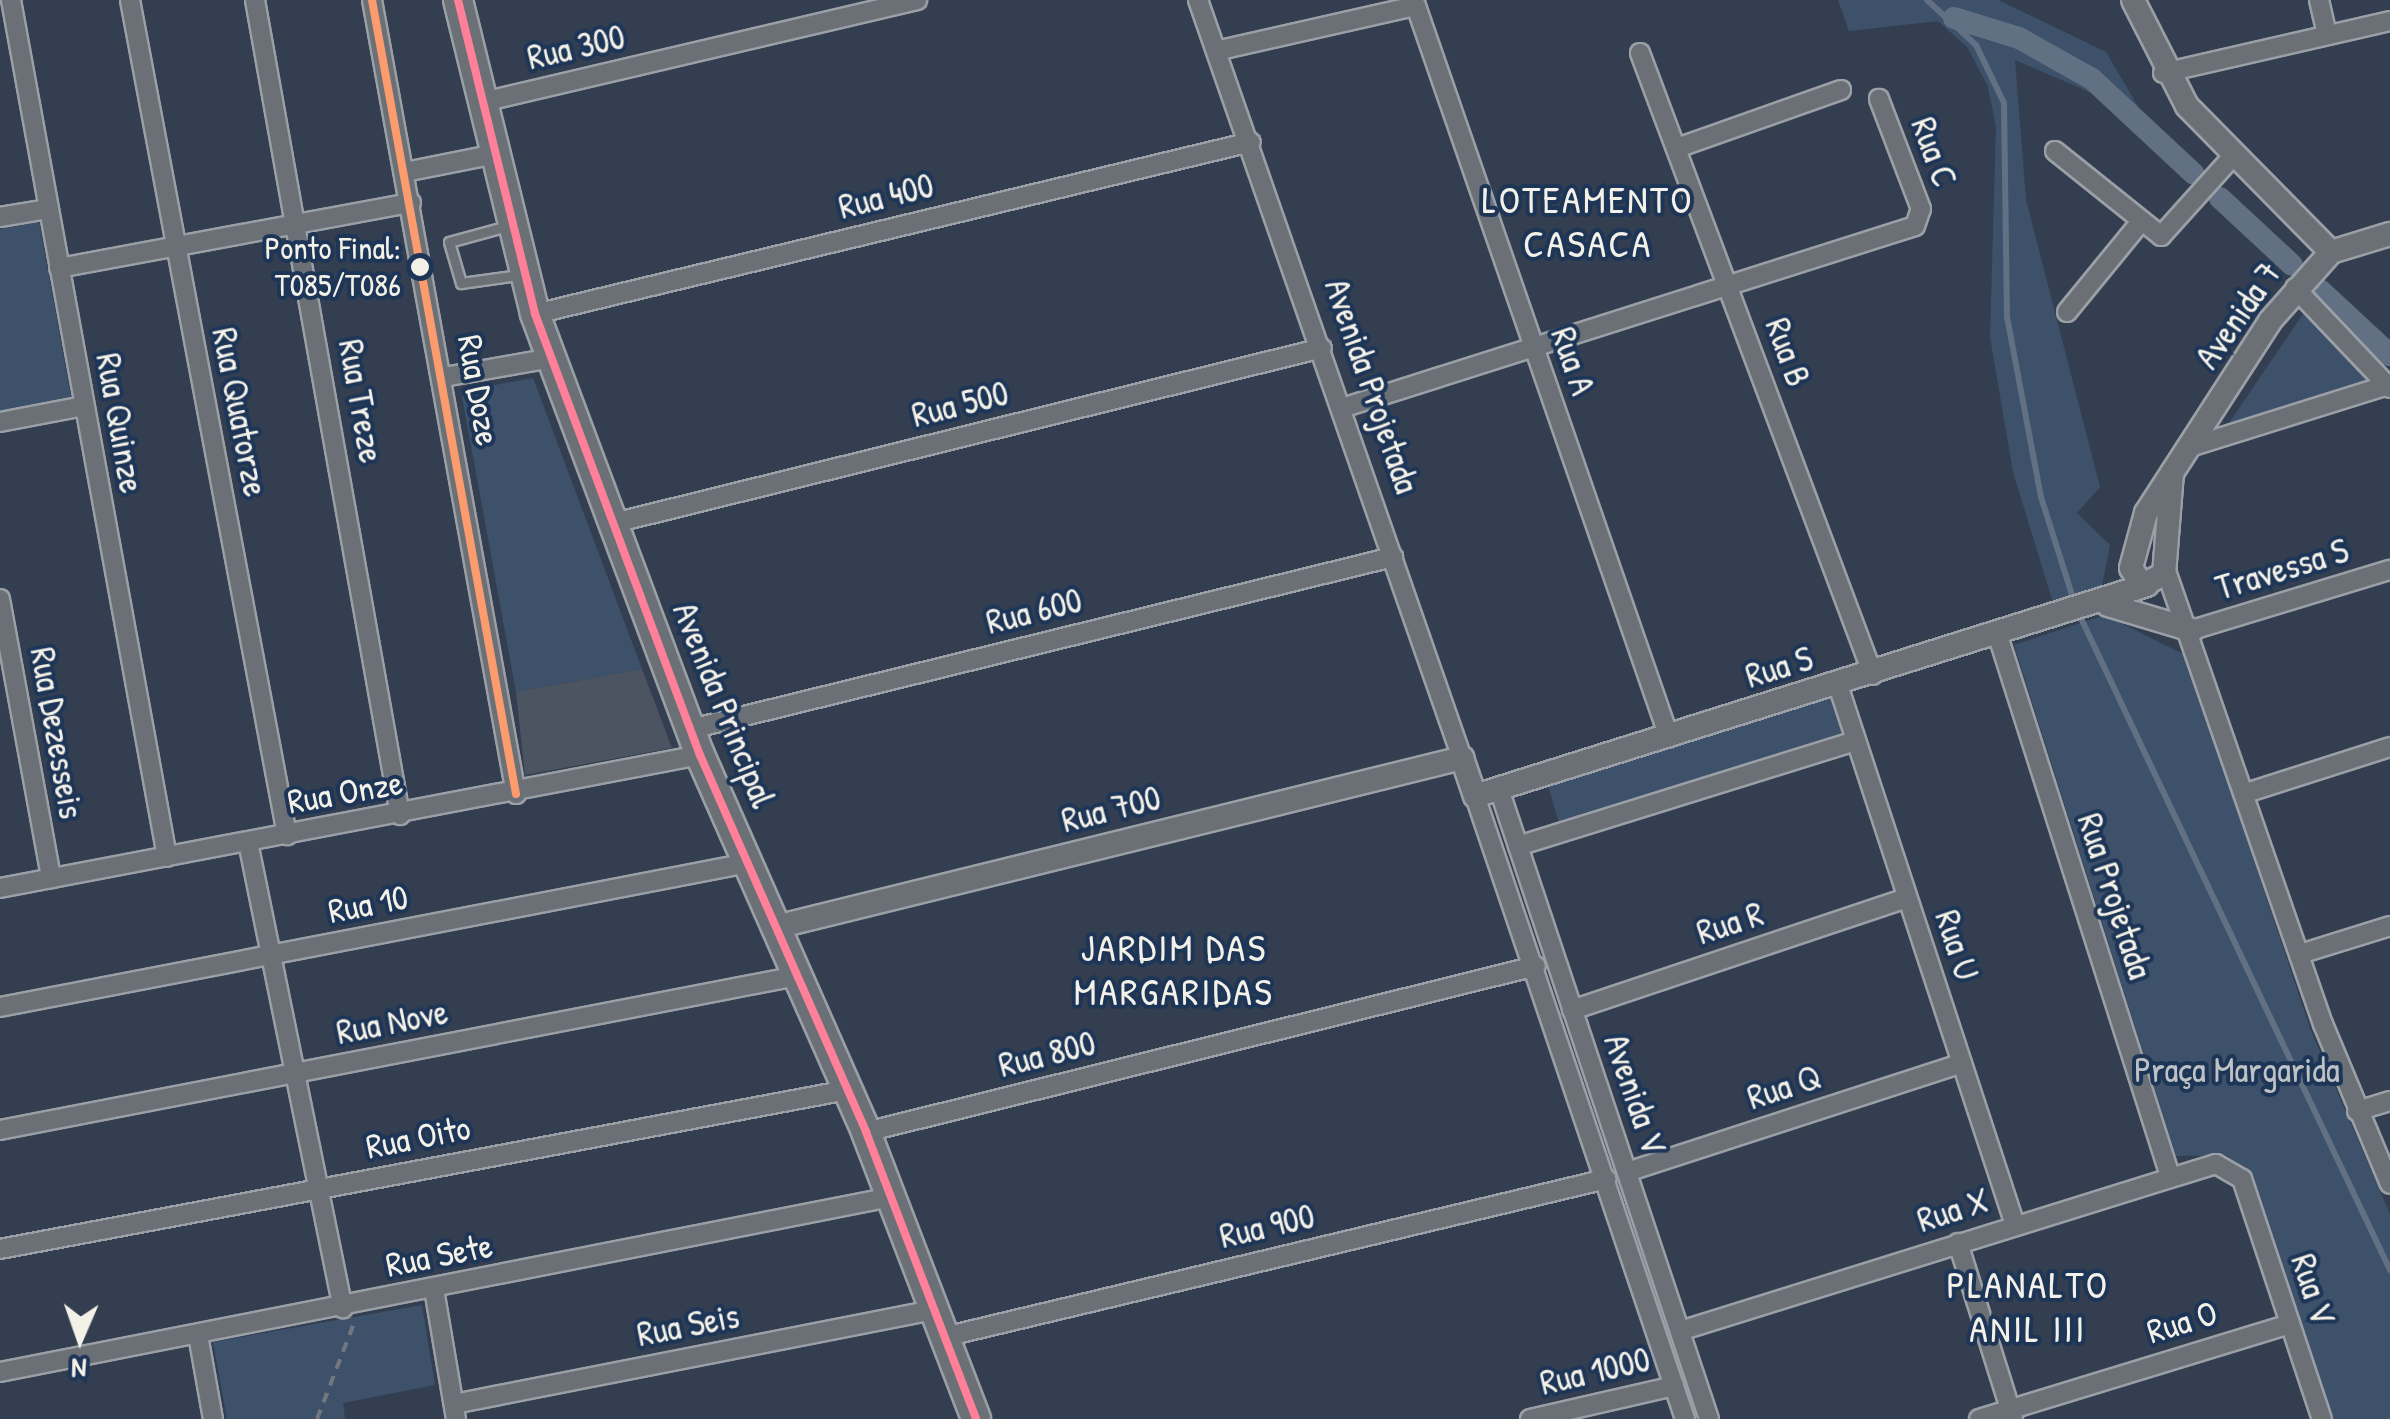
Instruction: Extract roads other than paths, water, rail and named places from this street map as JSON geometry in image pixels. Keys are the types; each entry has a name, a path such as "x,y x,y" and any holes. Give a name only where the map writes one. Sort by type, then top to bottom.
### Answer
{"main road":[{"name":"Avenida Principal","path":"458,0 536,314 552,358 696,742 866,1132 976,1419"}],"street":[{"name":"Rua Quinze","path":"11,0 167,857"},
{"name":"Rua Quatorze","path":"130,0 287,836"},
{"name":"Rua Treze","path":"256,0 400,814"},
{"name":"Rua Doze","path":"372,0 444,377 516,794"},
{"name":"Rua 300","path":"483,102 917,0"},
{"name":"Avenida Projetada","path":"1198,0 1220,50 1475,796"},
{"path":"2133,0 2163,73 2234,155 2331,252"},
{"path":"2319,0 2327,35"},
{"name":"Rua A","path":"1220,50 1416,6 1669,738"},
{"path":"2163,73 2390,21"},
{"name":"Rua B","path":"1640,53 1873,674"},
{"path":"1676,148 1841,90"},
{"name":"Rua C","path":"1729,285 1914,226 1922,210 1879,99"},
{"name":"Rua 400","path":"536,314 1251,142"},
{"path":"2055,151 2139,224 2167,234 2234,155"},
{"path":"405,172 496,154"},
{"path":"58,268 411,203"},
{"path":"0,218 48,208"},
{"path":"2067,312 2139,224"},
{"name":"Avenida 7","path":"2131,565 2146,513 2295,288 2331,252 2390,234"},
{"path":"1342,408 1729,285"},
{"path":"2190,447 2389,386 2295,288"},
{"name":"Rua 500","path":"614,522 1322,348"},
{"path":"444,377 552,358"},
{"path":"0,422 84,406"},
{"name":"Avenida 7","path":"2157,575 2172,473"},
{"path":"2192,630 2099,606 2131,565 2151,552 2157,575 2192,630 2300,954 2357,1111 2390,1184"},
{"name":"Rua 600","path":"696,742 1393,557"},
{"name":"Travessa S","path":"2192,630 2390,570"},
{"name":"Rua S","path":"1475,796 2099,606 2157,575"},
{"name":"Rua Dezesseis","path":"0,598 51,878"},
{"name":"Rua Projetada","path":"1998,636 2170,1176"},
{"name":"Rua U","path":"1838,686 2015,1225"},
{"path":"1518,846 1856,740"},
{"name":"Rua Onze","path":"0,888 516,794 696,742"},
{"path":"2249,792 2390,747"},
{"name":"Rua 700","path":"776,928 1462,758"},
{"name":"Avenida V","path":"1499,790 1709,1419"},
{"name":"Avenida V","path":"1475,796 1536,966 1685,1419"},
{"path":"248,842 319,1189 351,1306"},
{"name":"Rua 10","path":"0,1007 748,863"},
{"name":"Rua R","path":"1572,1010 1908,898"},
{"path":"2300,954 2390,926"},
{"name":"Rua 800","path":"866,1132 1536,966"},
{"name":"Rua Nove","path":"0,1130 797,976"},
{"name":"Rua Q","path":"1626,1172 1962,1063"},
{"name":"Rua Oito","path":"0,1249 847,1090"},
{"path":"2357,1111 2390,1101"},
{"name":"Rua X","path":"1680,1330 2170,1176 2216,1164 2242,1179"},
{"name":"Rua 900","path":"944,1337 1606,1178"},
{"name":"Rua V","path":"2242,1179 2322,1419"},
{"name":"Rua Sete","path":"0,1372 891,1198"},
{"path":"1958,1243 2012,1414"},
{"path":"434,1290 455,1412"},
{"name":"Rua Seis","path":"455,1412 934,1310"},
{"name":"Rua O","path":"1979,1419 2012,1414 2290,1324"},
{"path":"198,1335 213,1419"},
{"name":"Rua 1000","path":"1530,1419 1674,1386"}],"lane":[{"path":"513,224 450,238 458,280 468,286 526,274"}],"waterway":[{"path":"1927,0 1976,45 2004,103 2007,317 2041,497 2074,601"},
{"path":"1954,18 2019,38 2092,79 2194,174"},
{"path":"2220,198 2292,265"},
{"path":"2320,290 2390,355"},
{"path":"2078,612 2390,1270"}],"place":[{"name":"Ponto Final: T085/T086","path":"420,267"}],"district":[{"name":"LOTEAMENTO CASACA","path":"1588,222"},
{"name":"JARDIM DAS MARGARIDAS","path":"1174,970"},
{"name":"PLANALTO ANIL III","path":"2028,1307"}],"park label":[{"name":"Praça Margarida","path":"2237,1070"}]}
